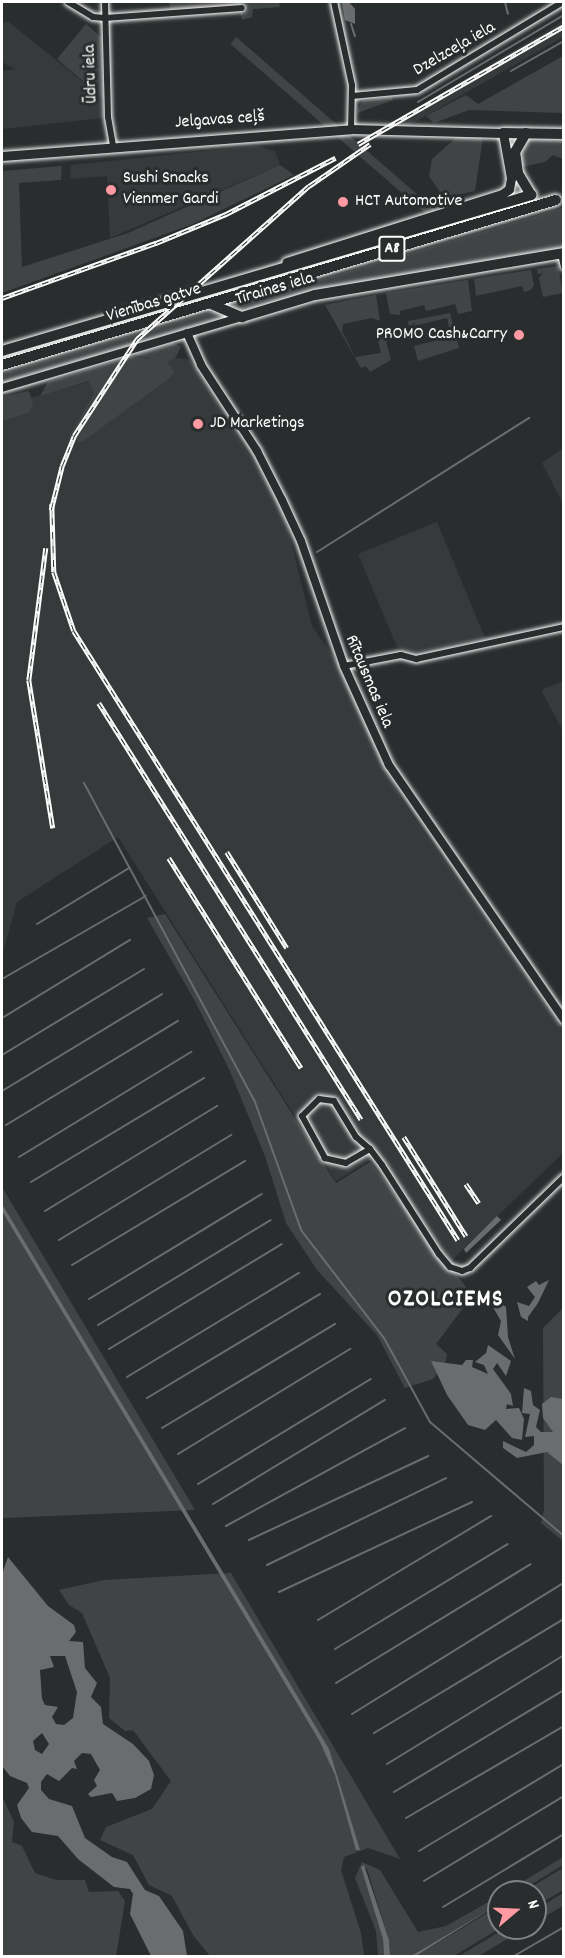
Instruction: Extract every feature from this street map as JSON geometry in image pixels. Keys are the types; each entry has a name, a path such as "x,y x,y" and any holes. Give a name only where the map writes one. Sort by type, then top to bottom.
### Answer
{"highway":[{"path":"503,133 564,134"},
{"name":"Vienības gatve","path":"2,351 531,195 518,173 515,152 526,133"},
{"name":"Vienības gatve","path":"2,365 556,200"},
{"name":"Tīraines iela","path":"242,316 315,295 562,254"},
{"path":"211,304 242,316"}],"main road":[{"name":"Jelgavas ceļš","path":"2,156 351,129 503,133"},
{"name":"Vienības gatve","path":"265,274 278,265 502,194 509,189 511,178 503,133"}],"street":[{"path":"68,2 93,17 105,18 242,8"},
{"name":"Ūdru iela","path":"105,2 108,117 113,146"},
{"path":"334,2 352,96 351,129"},
{"name":"Dzelzceļa iela","path":"352,96 417,90 563,2"},
{"path":"562,254 564,267"},
{"name":"Tīraines iela","path":"2,388 242,316"},
{"name":"Rītausmas iela","path":"187,333 201,365 257,451 282,500 301,541 344,666 396,776 564,1020"},
{"path":"344,666 401,655 416,659 564,627"},
{"path":"370,1149 346,1163 325,1158 302,1116 308,1106 329,1097 356,1137 370,1149 439,1254 450,1268 462,1271 470,1268 564,1177"}],"shaded area":[{"path":"169,2 279,2 280,7 253,9 252,17 242,20 238,6 170,9"},
{"path":"342,2 349,2 355,9 355,24 345,20"},
{"path":"563,21 563,37 408,126 388,125"},
{"path":"9,22 103,98 103,118 2,129 2,71 15,69 2,62 2,23"},
{"path":"86,24 101,37 103,98 57,59"},
{"path":"236,37 449,222 443,229 230,44"},
{"path":"563,56 563,113 469,110 434,123 426,116 466,95 478,104"},
{"path":"392,97 393,100 357,113 362,101"},
{"path":"458,136 483,137 475,191 444,198 429,176 432,159"},
{"path":"525,139 563,140 563,159 553,155 545,162 521,167"},
{"path":"256,146 275,151 280,165 110,238 107,176 70,179 71,165"},
{"path":"280,165 294,175 193,224 2,293 2,171 62,166 61,180 19,183 22,267 128,233"},
{"path":"563,208 563,248 310,292 2,383 2,374"},
{"path":"558,266 563,293 543,297 539,278 543,273 538,274 537,269"},
{"path":"531,270 534,285 531,290 524,292 522,286 476,296 474,279"},
{"path":"468,280 472,311 458,314 455,304 426,311 424,305 400,311 400,315 390,314 386,293"},
{"path":"376,295 380,321 372,318 343,324 342,331 355,357 381,353 376,332 383,329 391,360 370,372 366,366 361,368 325,305"},
{"path":"450,313 459,348 418,361 414,346 451,337 447,318 409,327 408,321"},
{"path":"173,343 181,347 175,358 167,362 174,371 171,377 82,442 68,438 94,394 89,381 40,396 48,382 133,356 151,359 134,355"},
{"path":"175,358 190,360 283,510 312,626 337,662 403,803 563,1030 563,1153 451,1261 378,1155 336,1181 118,837 17,902 2,956 2,406"},
{"path":"29,391 33,404 29,413 2,421 2,397"},
{"path":"563,448 563,504 542,463"},
{"path":"437,522 485,638 415,652 397,647 358,554"},
{"path":"563,681 563,731 541,690"},
{"path":"165,914 336,1183 370,1162 469,1291 466,1304 436,1344 447,1354 446,1361 433,1379 405,1388 377,1335 317,1270 286,1223 265,1156 229,1069 195,1001 147,918"},
{"path":"2,1187 195,1510 2,1518"},
{"path":"2,1204 329,1749 360,1850 356,1850 335,1775 319,1740 2,1211"},
{"path":"497,1216 501,1220 466,1253 464,1249"},
{"path":"549,1280 528,1317 528,1321 521,1317 517,1302 529,1306 535,1297 527,1287 536,1281 539,1285"},
{"path":"494,1299 506,1307 508,1337 515,1359 498,1335 501,1321 490,1302"},
{"path":"563,1308 563,1541 541,1523 544,1510 543,1328"},
{"path":"488,1345 511,1361 506,1376 497,1363 493,1369 511,1394 513,1406 507,1404 506,1409 519,1408 524,1419 522,1440 512,1438 496,1420 485,1430 468,1425 447,1395 431,1361 462,1365 466,1360 473,1360 472,1367 488,1374 484,1365 475,1362 486,1353"},
{"path":"524,1388 531,1391 533,1405 540,1410 536,1427 541,1432 553,1432 543,1418 542,1404 551,1397 563,1399 563,1465 547,1452 517,1458 503,1448 503,1441 526,1452 534,1445 534,1436 525,1437 530,1414 522,1413"},
{"path":"8,1557 48,1606 74,1625 76,1632 69,1641 83,1642 85,1668 97,1683 91,1697 101,1707 103,1724 133,1744 149,1761 154,1775 151,1789 135,1798 117,1801 112,1793 91,1797 88,1794 97,1786 94,1780 100,1770 91,1754 82,1753 74,1761 77,1769 72,1768 59,1781 47,1774 41,1782 41,1790 49,1799 72,1806 85,1838 112,1857 127,1862 145,1890 159,1896 183,1931 187,1956 151,1956 130,1914 133,1894 130,1889 114,1887 78,1859 58,1836 32,1832 21,1818 17,1805 29,1788 27,1783 10,1776 2,1766 2,1574","holes":["50,1656 65,1656 77,1692 73,1718 64,1725 56,1724 52,1717 58,1707 45,1705 42,1699 40,1670 54,1667","42,1733 49,1744 42,1754 35,1750 33,1741"]},
{"path":"231,1573 400,1859 368,1848 344,1857 341,1870 361,1933 364,1956 210,1956 193,1935 172,1896 149,1885 133,1855 100,1840 106,1827 152,1809 171,1781 133,1730 125,1731 109,1718 110,1678 82,1613 69,1605 59,1590 104,1580"},
{"path":"2,1796 14,1822 12,1842 22,1846 35,1873 56,1880 85,1880 89,1892 118,1891 125,1901 116,1956 2,1956"},
{"path":"563,1857 563,1865 539,1880 526,1880"},
{"path":"362,1862 380,1870 418,1932 446,1926 487,1903 487,1911 411,1956 390,1956 389,1940 367,1869 362,1866 383,1939 384,1956 378,1956 376,1931 355,1878"},
{"path":"364,1865 389,1940 390,1956 384,1956 383,1939 361,1867"},
{"path":"563,1868 563,1890 547,1900 547,1880 543,1880"},
{"path":"563,1893 563,1906 547,1915 547,1903"},
{"path":"487,1911 416,1956 411,1956"},
{"path":"487,1913 487,1936 454,1956 416,1956"},
{"path":"487,1939 505,1940 479,1956 459,1956"}],"waterway":[{"path":"505,2 508,14"},
{"path":"418,102 564,15"},
{"path":"351,24 355,36"},
{"path":"511,71 564,41"},
{"path":"317,552 529,418"},
{"path":"84,783 255,1102 301,1230 384,1338 430,1422 564,1536"},
{"path":"37,924 129,868"},
{"path":"2,979 146,896"},
{"path":"2,1018 130,940"},
{"path":"2,1055 144,969"},
{"path":"2,1091 162,994"},
{"path":"6,1125 178,1021"},
{"path":"19,1157 191,1052"},
{"path":"31,1182 204,1078"},
{"path":"45,1211 217,1106"},
{"path":"59,1240 231,1135"},
{"path":"72,1265 245,1161"},
{"path":"89,1299 262,1194"},
{"path":"98,1325 271,1220"},
{"path":"109,1349 282,1244"},
{"path":"127,1377 299,1273"},
{"path":"147,1398 320,1294"},
{"path":"162,1428 335,1324"},
{"path":"178,1454 350,1349"},
{"path":"198,1484 371,1379"},
{"path":"213,1504 385,1400"},
{"path":"226,1526 405,1428"},
{"path":"249,1540 428,1456"},
{"path":"267,1565 446,1478"},
{"path":"279,1592 472,1502"},
{"path":"318,1620 491,1516"},
{"path":"335,1649 508,1544"},
{"path":"336,1683 531,1564"},
{"path":"352,1714 563,1583"},
{"path":"374,1733 564,1619"},
{"path":"387,1764 564,1655"},
{"path":"394,1792 564,1690"},
{"path":"406,1818 564,1726"},
{"path":"419,1851 564,1764"},
{"path":"424,1881 564,1796"},
{"path":"443,1907 564,1834"},
{"path":"514,1956 564,1927"}],"railway":[{"path":"358,144 564,26"},
{"path":"51,510 62,466 74,436 137,339 309,186 370,144"},
{"path":"2,298 156,243 226,214 335,158"},
{"path":"52,504 54,572 74,631 458,1240"},
{"path":"46,548 29,680 53,828"},
{"path":"99,703 361,1119"},
{"path":"227,852 287,948"},
{"path":"169,858 301,1068"},
{"path":"404,1137 466,1236"},
{"path":"466,1184 479,1203"}],"place":[{"name":"Sushi Snacks Vienmer Gardi","path":"111,190"},
{"name":"HCT Automotive","path":"343,202"},
{"name":"PROMO Cash&Carry","path":"519,335"},
{"name":"JD Marketings","path":"198,424"}],"district":[{"name":"OZOLCIEMS","path":"446,1301"}]}
